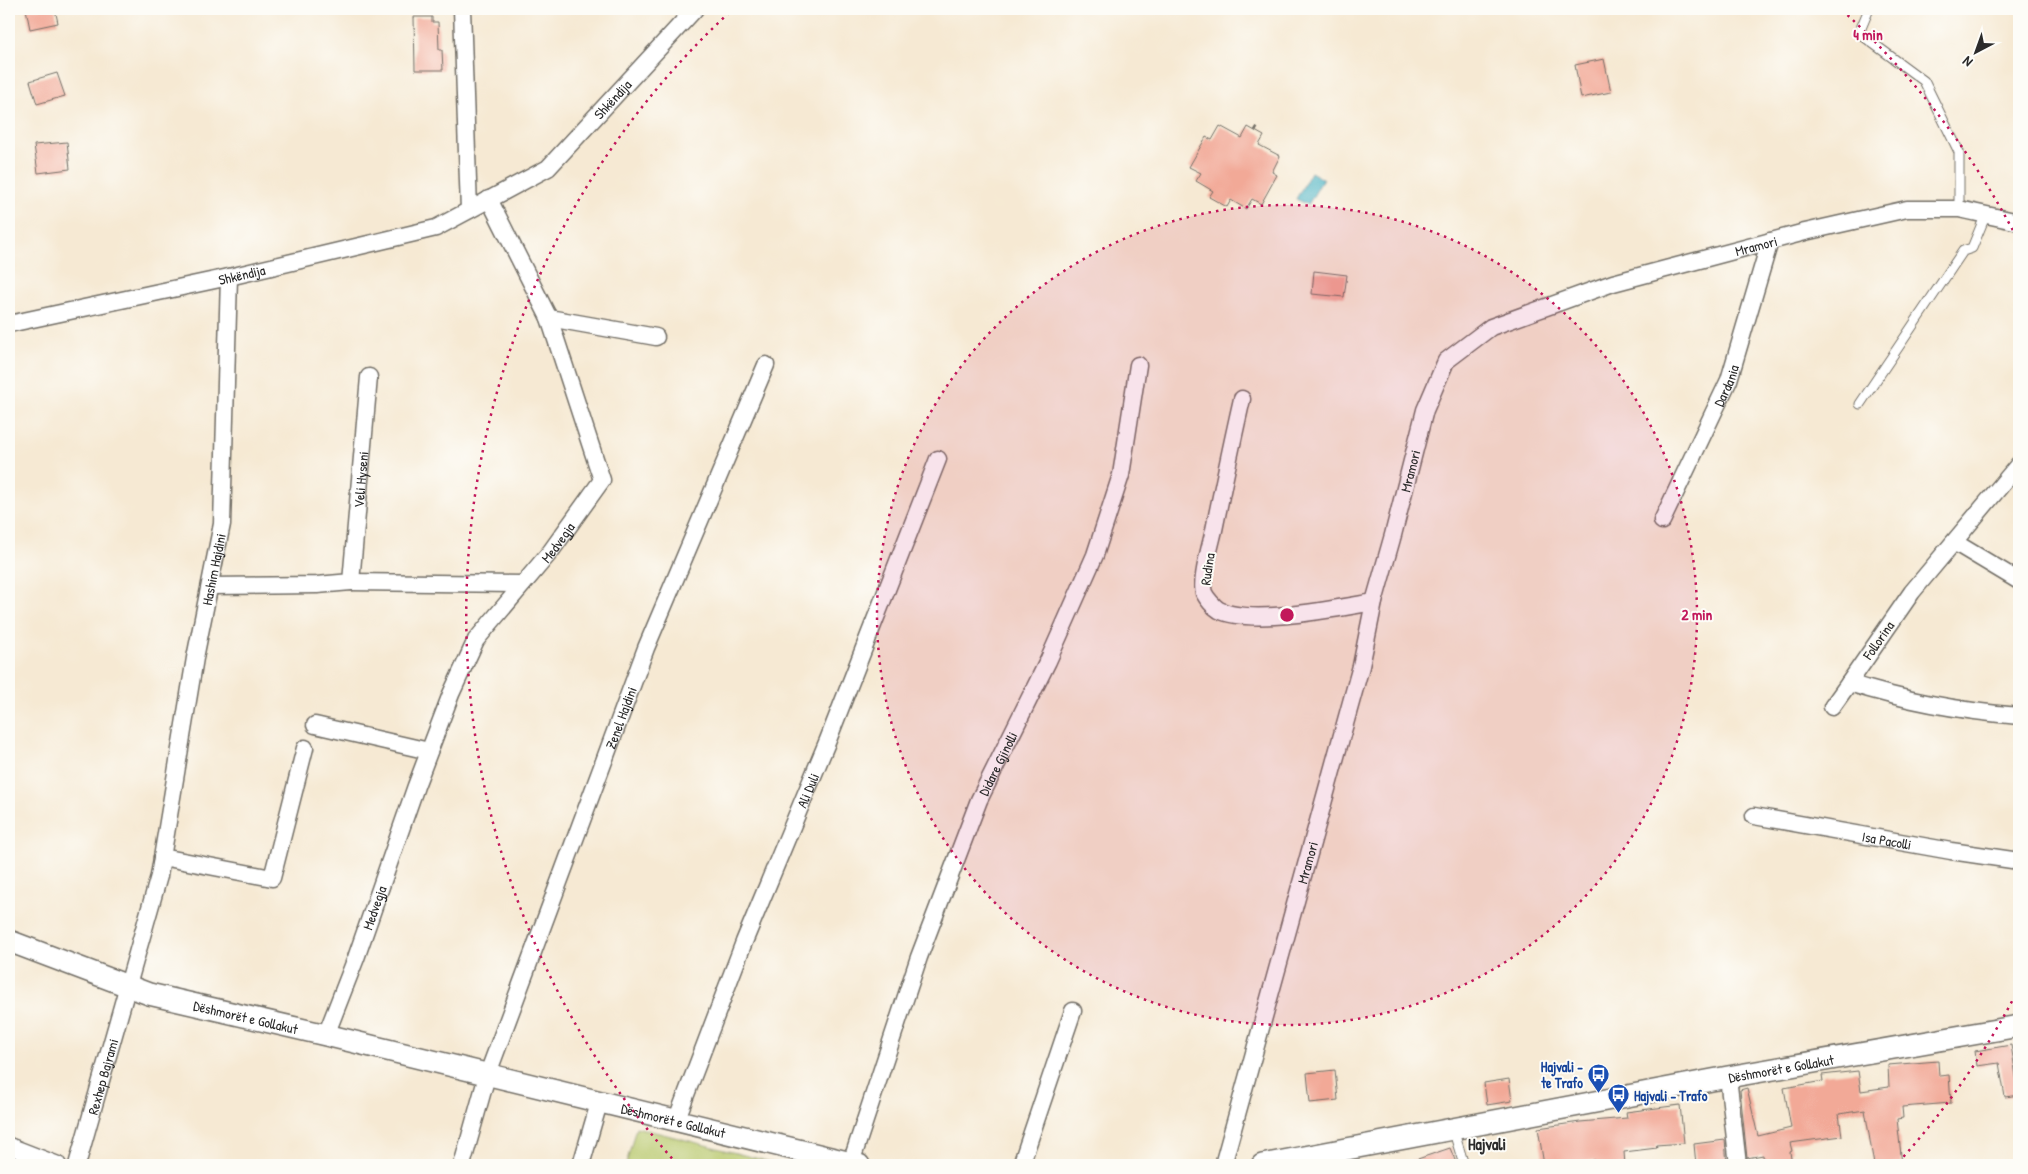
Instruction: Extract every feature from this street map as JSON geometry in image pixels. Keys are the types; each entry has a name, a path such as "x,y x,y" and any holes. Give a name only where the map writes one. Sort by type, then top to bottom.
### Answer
{"street":[{"path":"462,9 469,210"},
{"name":"Shkëndija","path":"9,324 229,277 436,228 548,168 695,9"},
{"name":"Medvegja","path":"326,1035 356,958 429,751 451,694 476,640 551,551 602,480 549,318 489,200"},
{"name":"Mramori","path":"1224,1165 1361,666 1374,602 1393,535 1424,410 1446,361 1491,327 1613,283 1770,241 1907,209 1959,210 2019,222"},
{"name":"Dardania","path":"1662,521 1729,380 1770,241"},
{"name":"Hashim Hajdini","path":"129,987 159,876 195,658 222,524 229,277"},
{"path":"549,318 656,337"},
{"name":"Zenel Hajdini","path":"488,1076 646,648 766,365"},
{"name":"Didare Gjinolli","path":"855,1164 919,958 979,800 1048,661 1095,555 1121,475 1138,365"},
{"name":"Veli Hyseni","path":"351,582 369,377"},
{"name":"Rudina","path":"1242,400 1206,562 1204,592 1210,602 1218,610 1237,616 1263,616 1319,611 1374,602"},
{"name":"Ali Duli","path":"676,1121 744,942 828,740 938,459"},
{"name":"Follorina","path":"1832,707 1912,592 2019,464"},
{"path":"1954,542 2019,581"},
{"path":"210,586 316,585 351,582 523,584"},
{"path":"1849,682 1920,703 1968,712 2019,716"},
{"path":"315,725 429,751"},
{"path":"162,857 272,878 305,748"},
{"name":"Isa Pacolli","path":"1754,816 1950,851 2019,861"},
{"name":"Dëshmorët e Gollakut","path":"9,941 150,994 855,1164"},
{"name":"Rexhep Bajrami","path":"77,1165 129,987"},
{"path":"1021,1165 1074,1011"},
{"name":"Dëshmorët e Gollakut","path":"1262,1165 1728,1077 2019,1026"},
{"path":"462,1165 488,1076"},
{"path":"1728,1077 1738,1165"},
{"path":"581,1165 599,1103"},
{"path":"9,1146 58,1165"}],"lane":[{"path":"1869,9 1859,33 1924,81 1959,152 1959,210"},
{"path":"1860,404 1963,251 1972,248 1986,214"},
{"path":"1453,1128 1464,1165"}],"path":[{"path":"1255,131 1258,126"}],"green space":[{"path":"636,1127 782,1165 626,1165"}],"water":[{"path":"1311,172 1323,179 1308,205 1296,199"}],"building":[{"path":"26,9 55,9 58,23 30,29"},
{"path":"414,17 432,17 432,22 438,22 439,50 442,50 443,70 415,70"},
{"path":"1604,59 1611,92 1581,98 1575,65"},
{"path":"57,73 65,96 37,104 30,81"},
{"path":"1220,126 1242,138 1248,127 1264,136 1259,145 1280,156 1272,172 1277,175 1261,204 1252,199 1246,209 1231,200 1227,207 1209,197 1213,191 1196,181 1201,173 1189,167 1206,137 1212,140"},
{"path":"67,142 70,169 38,173 34,145"},
{"path":"1314,271 1347,275 1344,297 1312,294"},
{"path":"2011,1045 2019,1095 2005,1097 1999,1063 1977,1066 1975,1051"},
{"path":"1938,1061 1939,1076 1949,1075 1951,1103 1902,1107 1903,1118 1897,1119 1902,1164 1874,1165 1865,1110 1839,1114 1842,1136 1790,1143 1792,1165 1764,1165 1763,1155 1747,1158 1740,1090 1747,1088 1758,1136 1791,1128 1784,1088 1823,1081 1822,1075 1858,1071 1861,1091 1889,1087 1888,1065"},
{"path":"1335,1070 1338,1100 1310,1103 1307,1073"},
{"path":"1509,1079 1512,1101 1487,1105 1484,1083"},
{"path":"1680,1105 1684,1143 1656,1145 1657,1148 1624,1152 1625,1165 1595,1165 1595,1160 1560,1165 1544,1165 1538,1128 1627,1118 1626,1112"},
{"path":"1725,1140 1727,1165 1696,1165 1694,1144"},
{"path":"1450,1148 1457,1165 1407,1165 1406,1163"}],"place":[{"name":"Hajvali - te Trafo","path":"1599,1093"},
{"name":"Hajvali - Trafo","path":"1618,1114"}],"district":[{"name":"Hajvali","path":"1487,1144"}]}
